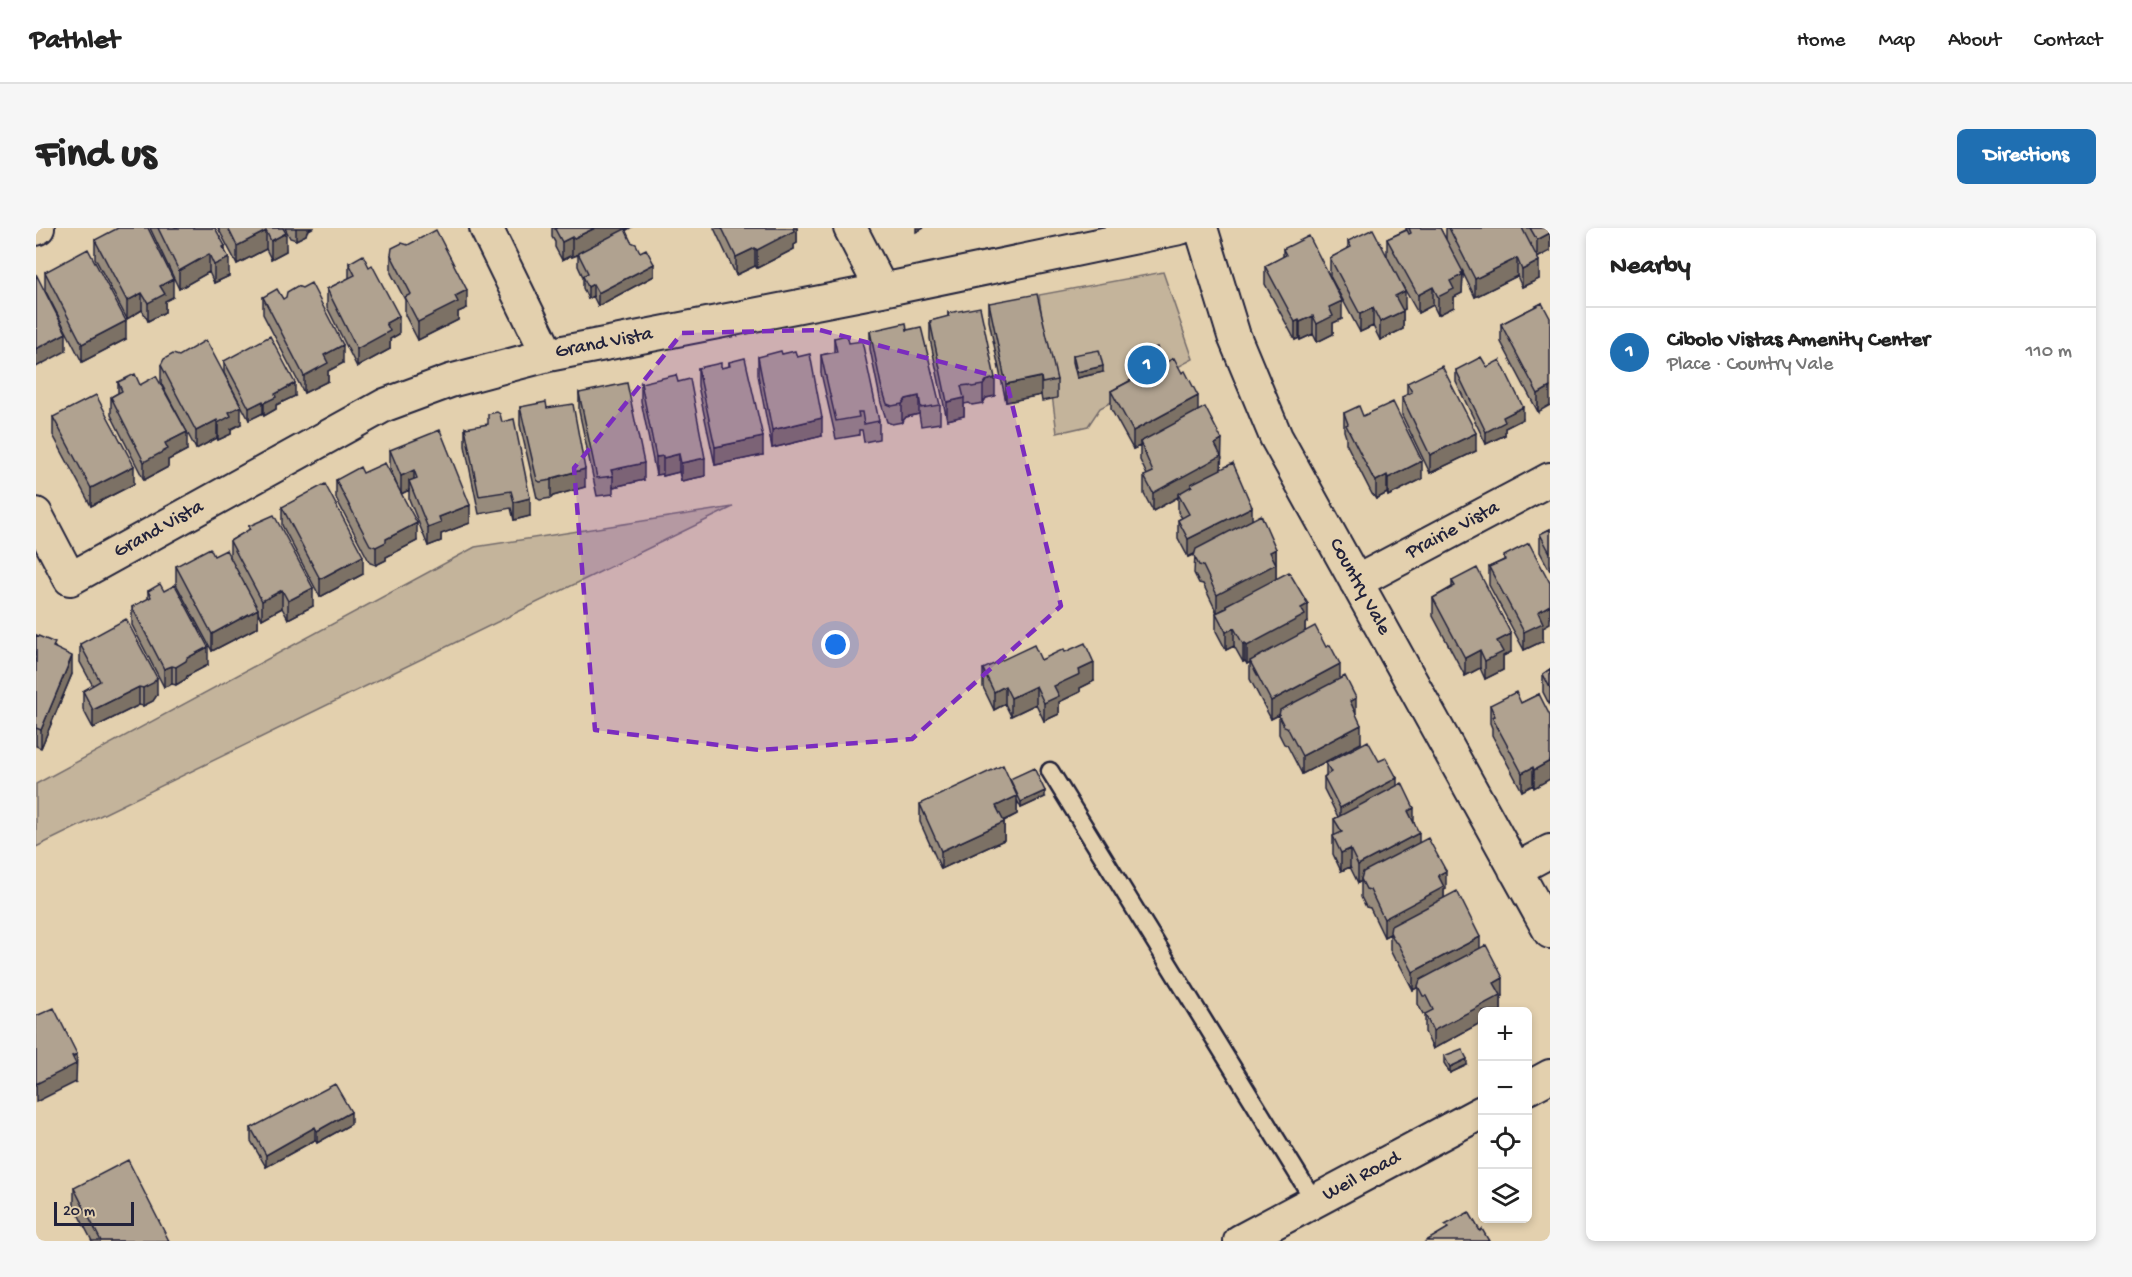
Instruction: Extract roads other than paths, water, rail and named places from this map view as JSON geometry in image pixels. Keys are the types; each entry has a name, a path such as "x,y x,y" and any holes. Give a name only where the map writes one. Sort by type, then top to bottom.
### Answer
{"street":[{"path":"486,228 548,355"},
{"path":"850,228 882,290"},
{"name":"Grand Vista","path":"36,514 70,579 385,405 450,381 548,355 882,290 1180,228"},
{"name":"Country Vale","path":"1201,228 1233,336 1276,438 1550,932"},
{"name":"Prairie Vista","path":"1356,582 1550,479"},
{"path":"1515,870 1550,851"},
{"path":"1532,1085 1550,1076"},
{"name":"Weil Road","path":"1240,1241 1478,1114"}],"lane":[{"path":"1050,771 1315,1202"}],"place":[{"name":"Cibolo Vistas Amenity Center","path":"1147,365"}]}
